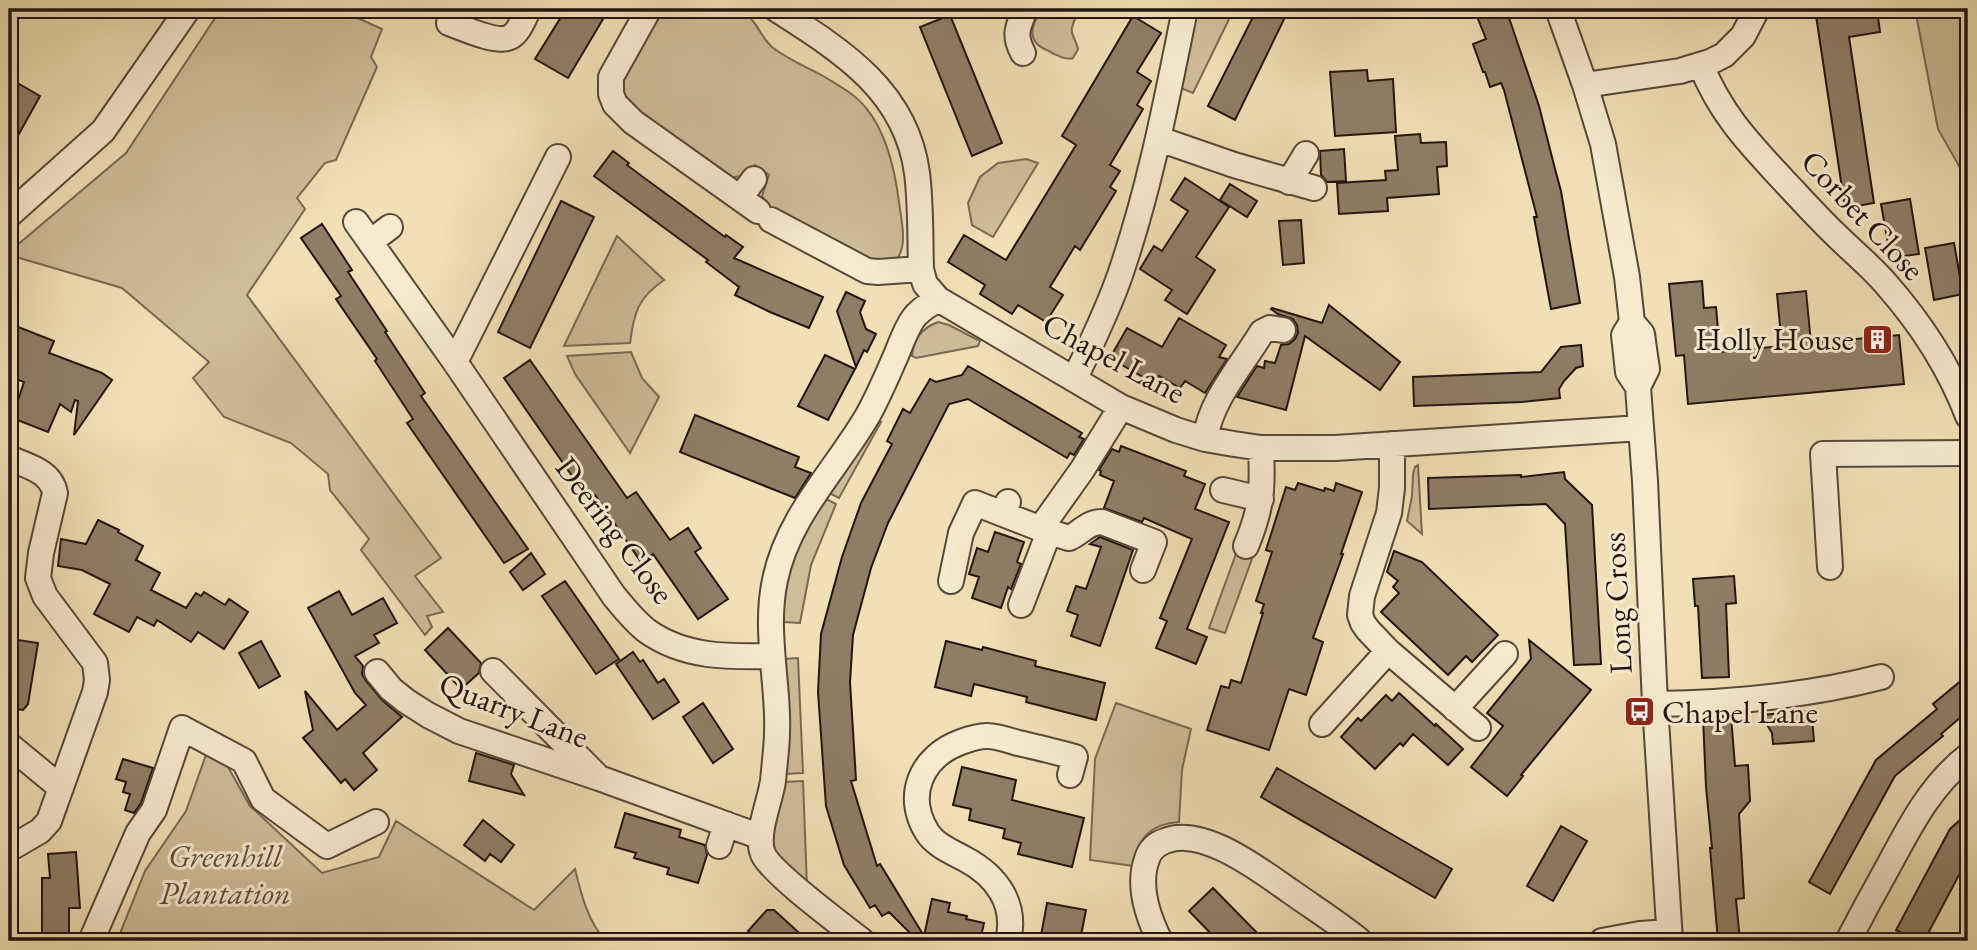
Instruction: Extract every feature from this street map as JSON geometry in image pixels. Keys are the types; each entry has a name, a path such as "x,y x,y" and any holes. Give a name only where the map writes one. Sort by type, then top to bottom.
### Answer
{"street":[{"path":"9,215 103,131 188,9"},
{"path":"449,23 494,39 506,39 515,32 528,9"},
{"path":"649,9 611,77 611,94 615,104 633,122 867,271 921,269"},
{"path":"776,9 862,68 891,104 906,134 917,173 921,269 925,284 938,299 913,319 867,417 816,489 792,533 774,581 772,656 778,731 773,782 761,837 763,854 775,870 862,941"},
{"path":"1023,53 1017,41 1017,34 1025,9"},
{"path":"1074,378 1119,276 1158,139 1185,9"},
{"name":"Long Cross","path":"1558,9 1585,85 1602,144 1628,277 1632,322 1624,335 1628,372 1638,387 1670,937"},
{"path":"1585,85 1680,71 1724,55 1743,37 1757,9"},
{"name":"Corbet Close","path":"1701,65 1710,86 1745,139 1886,284 1927,336 1945,363 1968,416"},
{"path":"1158,139 1314,188"},
{"path":"1289,182 1306,154"},
{"path":"455,362 558,157"},
{"name":"Deering Close","path":"390,228 363,232 629,614 647,631 683,649 729,657 772,656"},
{"name":"Chapel Lane","path":"938,299 1121,407 1205,439 1261,448 1335,449 1641,428"},
{"path":"1205,439 1208,421 1217,401 1262,332 1270,328 1283,330"},
{"path":"1021,605 1045,530 1121,407"},
{"path":"1392,444 1389,513 1360,607 1363,623 1388,651 1478,728"},
{"path":"1246,546 1257,519 1261,499 1261,448"},
{"path":"1830,567 1823,454 1968,453"},
{"path":"9,458 45,474 54,485 55,493 38,578 45,596 90,656 97,670 95,692 49,821 9,849"},
{"path":"1223,489 1261,499"},
{"path":"951,581 961,533 975,503 1006,508 1045,530 1069,538 1093,522 1102,522 1154,542 1143,570"},
{"path":"1322,724 1388,651"},
{"path":"1455,709 1505,654"},
{"name":"Quarry Lane","path":"493,671 599,778"},
{"name":"Quarry Lane","path":"377,672 398,695 416,708 459,731 599,778 636,800 723,835 761,837"},
{"path":"1655,704 1712,703 1781,696 1825,690 1881,677"},
{"path":"91,941 138,833 155,810 182,728 244,761 263,799 327,846 376,822"},
{"path":"1008,941 1010,910 1001,890 974,864 932,838 924,827 917,797 921,777 934,757 943,750 968,739 989,736 1074,757 1070,775"},
{"path":"9,745 61,788"},
{"path":"1848,941 1913,819 1951,769 1968,756"},
{"path":"1160,941 1145,900 1143,872 1150,851 1173,838 1182,837 1207,842 1239,857 1360,941"},
{"path":"1602,941 1640,934 1670,937"}],"green space":[{"path":"221,9 338,9 382,29 371,57 377,67 336,160 325,163 297,198 305,209 247,295 441,558 415,576 443,612 427,616 432,627 425,635 361,550 369,539 330,490 328,474 291,443 224,417 193,378 209,362 122,288 9,255 9,252 126,153"},
{"path":"653,9 737,9 754,22 772,47 840,86 862,103 885,141 892,165 903,232 897,259 868,261 771,208 762,196 769,175 755,165 745,175 731,178 626,103 619,84"},
{"path":"1045,9 1074,9 1076,17 1072,31 1078,49 1073,58 1052,53 1034,40 1034,25"},
{"path":"1196,9 1234,9 1193,93 1183,89 1181,85"},
{"path":"1915,9 1968,9 1968,182 1938,129"},
{"path":"1026,159 1038,163 993,237 972,225 968,203 980,177 998,163"},
{"path":"617,236 664,280 648,293 639,307 630,343 564,346"},
{"path":"938,322 980,341 978,346 916,358 912,356 919,335"},
{"path":"631,352 642,378 659,397 630,453 575,374 567,356"},
{"path":"877,420 881,422 839,498 825,491"},
{"path":"1418,465 1422,534 1407,521 1413,474"},
{"path":"822,497 836,504 811,565 800,623 784,622 784,593 790,564"},
{"path":"1237,551 1253,556 1225,633 1209,628"},
{"path":"798,658 803,773 784,774 784,659"},
{"path":"1116,703 1191,729 1182,770 1179,822 1160,826 1147,834 1142,840 1134,866 1090,860 1095,759"},
{"name":"Greenhill Plantation","path":"207,752 228,767 250,806 322,873 379,857 396,821 534,910 575,869 590,916 606,941 117,941 145,871 186,811"},
{"path":"803,781 807,887 775,857 771,838 783,782"}],"building":[{"path":"566,9 609,9 568,78 535,59"},
{"path":"1257,9 1289,9 1235,120 1208,106"},
{"path":"1474,9 1506,9 1539,106 1561,191 1580,303 1551,309 1534,217 1537,217 1504,90 1501,83 1490,87 1473,44 1486,39"},
{"path":"1815,9 1877,9 1880,32 1849,37 1874,203 1845,208"},
{"path":"950,15 1002,143 972,156 920,27"},
{"path":"1133,16 1161,33 1137,72 1151,81 1137,105 1143,109 1110,165 1120,171 1110,187 1116,191 1080,250 1075,246 1050,287 1063,295 1046,322 1018,305 1012,314 980,294 985,285 948,262 964,235 1006,260 1076,145 1062,136"},
{"path":"1367,70 1368,81 1393,79 1396,132 1335,136 1330,72"},
{"path":"9,78 40,96 9,152"},
{"path":"1420,134 1421,143 1446,142 1447,166 1437,167 1439,194 1387,198 1388,211 1339,214 1337,183 1386,180 1385,171 1398,170 1395,136"},
{"path":"1344,149 1346,181 1327,182 1321,175 1320,151"},
{"path":"613,151 643,177 725,237 726,235 743,247 734,258 823,297 809,328 735,295 739,287 706,262 708,260 594,176"},
{"path":"1185,178 1229,207 1196,257 1215,270 1187,314 1165,300 1172,290 1140,269 1154,246 1162,251 1188,211 1171,200"},
{"path":"1230,184 1257,201 1247,217 1220,200"},
{"path":"1910,199 1919,254 1898,257 1896,247 1889,249 1881,204"},
{"path":"561,201 594,217 530,348 498,332"},
{"path":"1301,220 1304,263 1283,265 1279,221"},
{"path":"322,224 352,270 348,272 425,393 421,396 528,549 504,563 407,423 413,419 375,361 377,359 336,299 341,296 301,238"},
{"path":"1954,243 1963,294 1934,300 1925,248"},
{"name":"Holly House","path":"1702,281 1704,308 1716,307 1720,352 1782,346 1777,294 1806,291 1811,343 1899,335 1904,384 1688,404 1684,355 1676,356 1669,284"},
{"path":"846,292 865,301 860,312 866,329 876,334 856,367 837,311"},
{"path":"1329,305 1400,362 1380,390 1305,336 1286,410 1237,397 1257,366 1264,368 1265,361 1275,363 1281,345 1289,344 1298,333 1293,319 1278,314 1272,308 1322,323"},
{"path":"1179,318 1226,345 1219,357 1227,359 1205,393 1185,381 1180,388 1159,376 1155,384 1110,358 1127,328 1162,347"},
{"path":"13,325 54,341 49,353 102,373 112,380 74,435 78,401 75,400 71,412 60,404 48,432 12,418 24,382 9,376 9,336"},
{"path":"1581,345 1583,366 1576,368 1564,381 1559,389 1560,398 1414,406 1413,377 1541,372 1561,347"},
{"path":"825,355 855,369 828,420 798,406"},
{"path":"530,360 627,498 636,492 670,540 688,528 701,548 695,552 728,599 698,619 653,554 641,562 595,495 588,499 504,378"},
{"path":"968,366 1082,433 1079,437 1084,439 1074,455 1070,453 1067,458 968,399 949,404 888,523 871,568 853,635 850,682 856,780 851,781 877,866 880,864 924,936 932,899 950,903 948,912 984,923 980,941 942,941 926,938 918,941 889,912 882,916 875,905 870,908 844,865 826,806 818,692 821,634 842,557 861,503 892,444 887,441 903,409 910,413 930,379 936,382 962,375"},
{"path":"695,415 799,457 795,467 811,473 795,498 680,452"},
{"path":"1121,446 1186,471 1184,476 1205,484 1195,509 1229,522 1187,629 1207,637 1196,664 1156,648 1167,621 1160,618 1192,539 1144,518 1142,522 1104,508 1114,481 1100,475 1099,470 1112,449 1119,452"},
{"path":"1564,472 1565,479 1592,505 1601,664 1574,665 1565,524 1546,504 1429,509 1428,478 1521,477"},
{"path":"1298,483 1324,491 1325,488 1334,491 1336,483 1362,492 1313,638 1323,642 1306,695 1289,689 1269,750 1207,730 1221,686 1229,688 1231,680 1241,683 1263,613 1264,604 1256,601 1272,552 1266,550 1286,487 1295,490"},
{"path":"98,520 143,546 136,560 160,573 151,590 186,608 196,593 201,596 204,592 225,605 229,599 248,612 224,649 198,632 191,642 157,620 154,626 137,617 129,632 94,614 110,584 82,570 58,566 61,539 86,544"},
{"path":"995,532 1024,542 1017,562 1021,564 1011,589 1008,587 1001,608 972,598 979,577 969,574 977,548 988,552"},
{"path":"1100,537 1133,550 1100,646 1071,636 1078,615 1067,611 1076,586 1086,589 1101,547 1090,544"},
{"path":"1394,551 1422,562 1498,635 1472,662 1466,656 1448,675 1381,612 1399,593 1393,587 1398,581 1387,572"},
{"path":"531,553 545,574 523,590 510,572"},
{"path":"1734,576 1736,603 1726,604 1729,677 1702,678 1698,606 1695,606 1693,579"},
{"path":"565,581 619,659 596,674 542,596"},
{"path":"339,591 352,615 383,598 397,623 374,635 379,643 355,656 363,666 362,674 366,681 382,700 402,717 363,753 377,770 354,790 345,779 341,783 303,738 313,730 305,691 337,730 366,705 355,693 308,608"},
{"path":"448,628 481,663 479,673 461,689 425,650"},
{"path":"18,640 38,643 28,704 23,710 9,708 9,658 15,660"},
{"path":"1529,640 1591,690 1507,796 1471,767 1503,726 1487,713 1531,659"},
{"path":"261,641 280,676 259,688 239,653"},
{"path":"946,641 982,650 983,647 1036,661 1035,666 1105,683 1096,720 1026,702 1027,697 974,684 971,696 935,687"},
{"path":"633,652 640,662 643,660 658,683 664,679 679,702 653,719 616,664"},
{"path":"1968,675 1968,711 1895,776 1830,894 1809,882 1876,760 1937,709 1933,704"},
{"path":"1399,693 1463,749 1448,765 1413,734 1403,746 1400,743 1375,769 1341,737 1358,718 1361,721 1386,695 1392,701"},
{"path":"703,703 733,749 713,763 683,717"},
{"path":"1805,711 1806,718 1812,718 1814,741 1773,744 1772,733 1761,715"},
{"path":"1731,716 1735,766 1748,765 1750,801 1739,814 1744,898 1736,899 1740,941 1718,941 1703,717"},
{"path":"476,753 514,765 511,774 524,795 469,781"},
{"path":"123,759 153,768 141,803 134,813 125,810 130,794 123,792 126,782 116,779"},
{"path":"962,767 1016,780 1012,800 1084,818 1072,867 1018,854 1021,843 1003,838 1005,829 969,820 971,809 953,805"},
{"path":"1277,768 1452,869 1435,898 1261,797"},
{"path":"625,813 681,830 679,837 705,845 707,855 698,883 667,874 669,868 634,858 636,853 615,847"},
{"path":"1968,813 1968,858 1924,941 1917,941 1896,930 1950,829"},
{"path":"483,820 514,845 501,862 490,854 485,861 464,845"},
{"path":"1561,826 1587,841 1553,901 1527,886"},
{"path":"76,852 80,908 69,908 69,934 42,934 42,878 50,878 48,854"},
{"path":"1213,888 1265,941 1218,941 1189,911"},
{"path":"1047,903 1086,910 1080,941 1040,941"},
{"path":"767,910 774,910 808,941 759,941 748,931"}],"place":[{"name":"Holly House","path":"1877,339"},
{"name":"Chapel Lane","path":"1639,712"}]}
